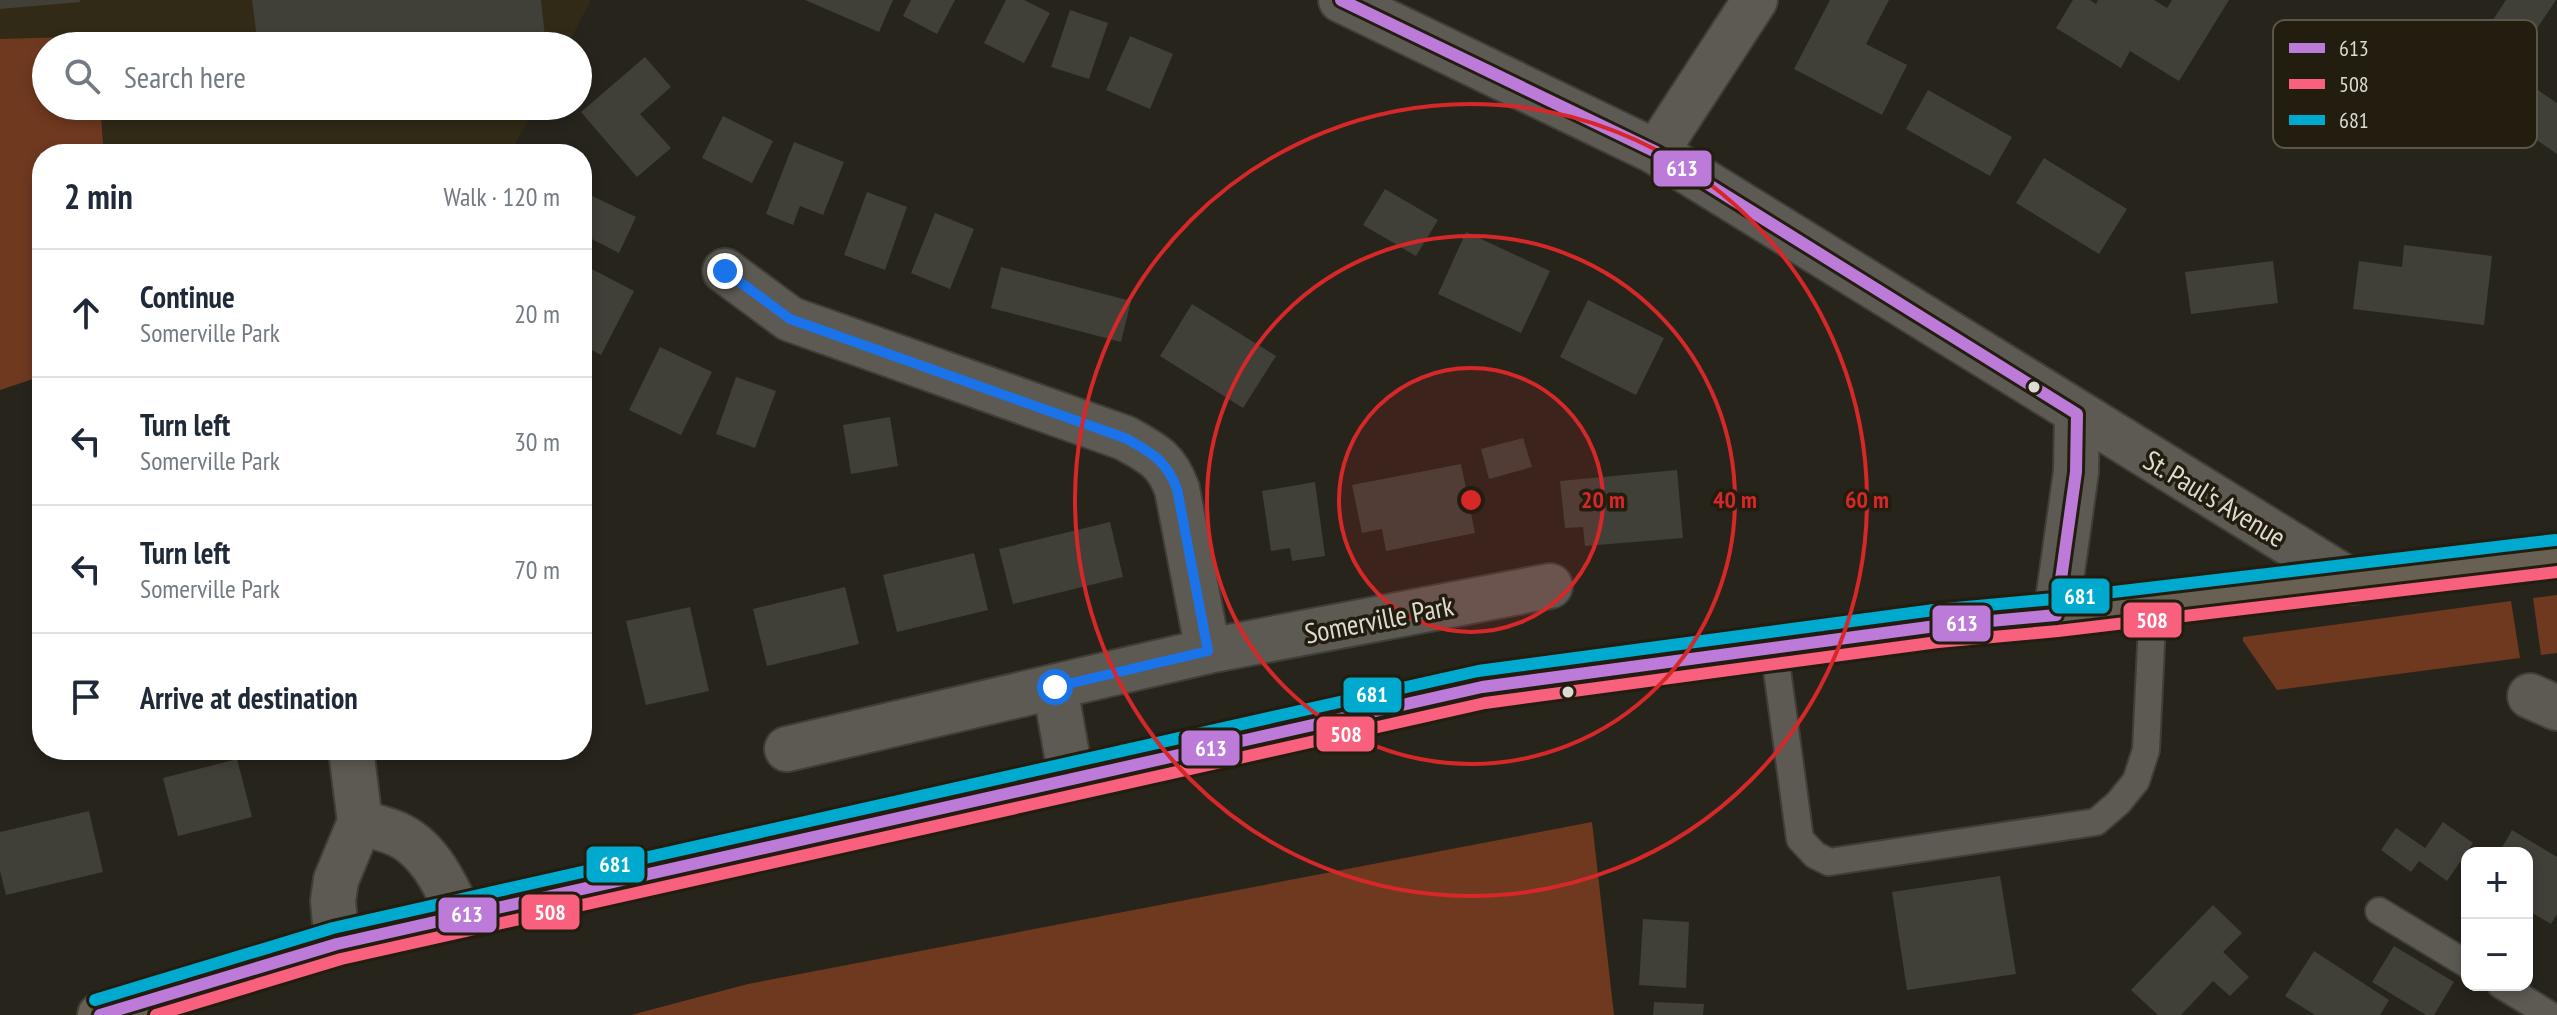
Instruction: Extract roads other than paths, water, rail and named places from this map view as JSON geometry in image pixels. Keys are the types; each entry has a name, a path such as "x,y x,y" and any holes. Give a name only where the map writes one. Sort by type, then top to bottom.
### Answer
{"highway":[{"path":"100,1015 337,944 1482,687 1936,626 2352,582 2557,556"}],"street":[{"name":"St. Paul's Avenue","path":"1341,0 1656,152 2352,582"},
{"path":"1656,152 1755,0"},
{"path":"725,271 790,319 1125,438 1155,455 1170,471 1177,489 1208,651"},
{"path":"2056,615 2076,472 2077,414"},
{"name":"Somerville Park","path":"787,749 1208,651 1550,586"},
{"path":"1055,687 1071,778"},
{"path":"337,944 333,901 336,880 360,822 352,760"},
{"path":"360,822 400,836 428,858 460,915"}],"lane":[{"path":"1774,648 1800,839 1815,855 1829,862 2096,822 2118,803 2136,781 2146,750 2153,604"},
{"path":"2379,911 2461,960"},
{"path":"2511,991 2550,1015"}]}
